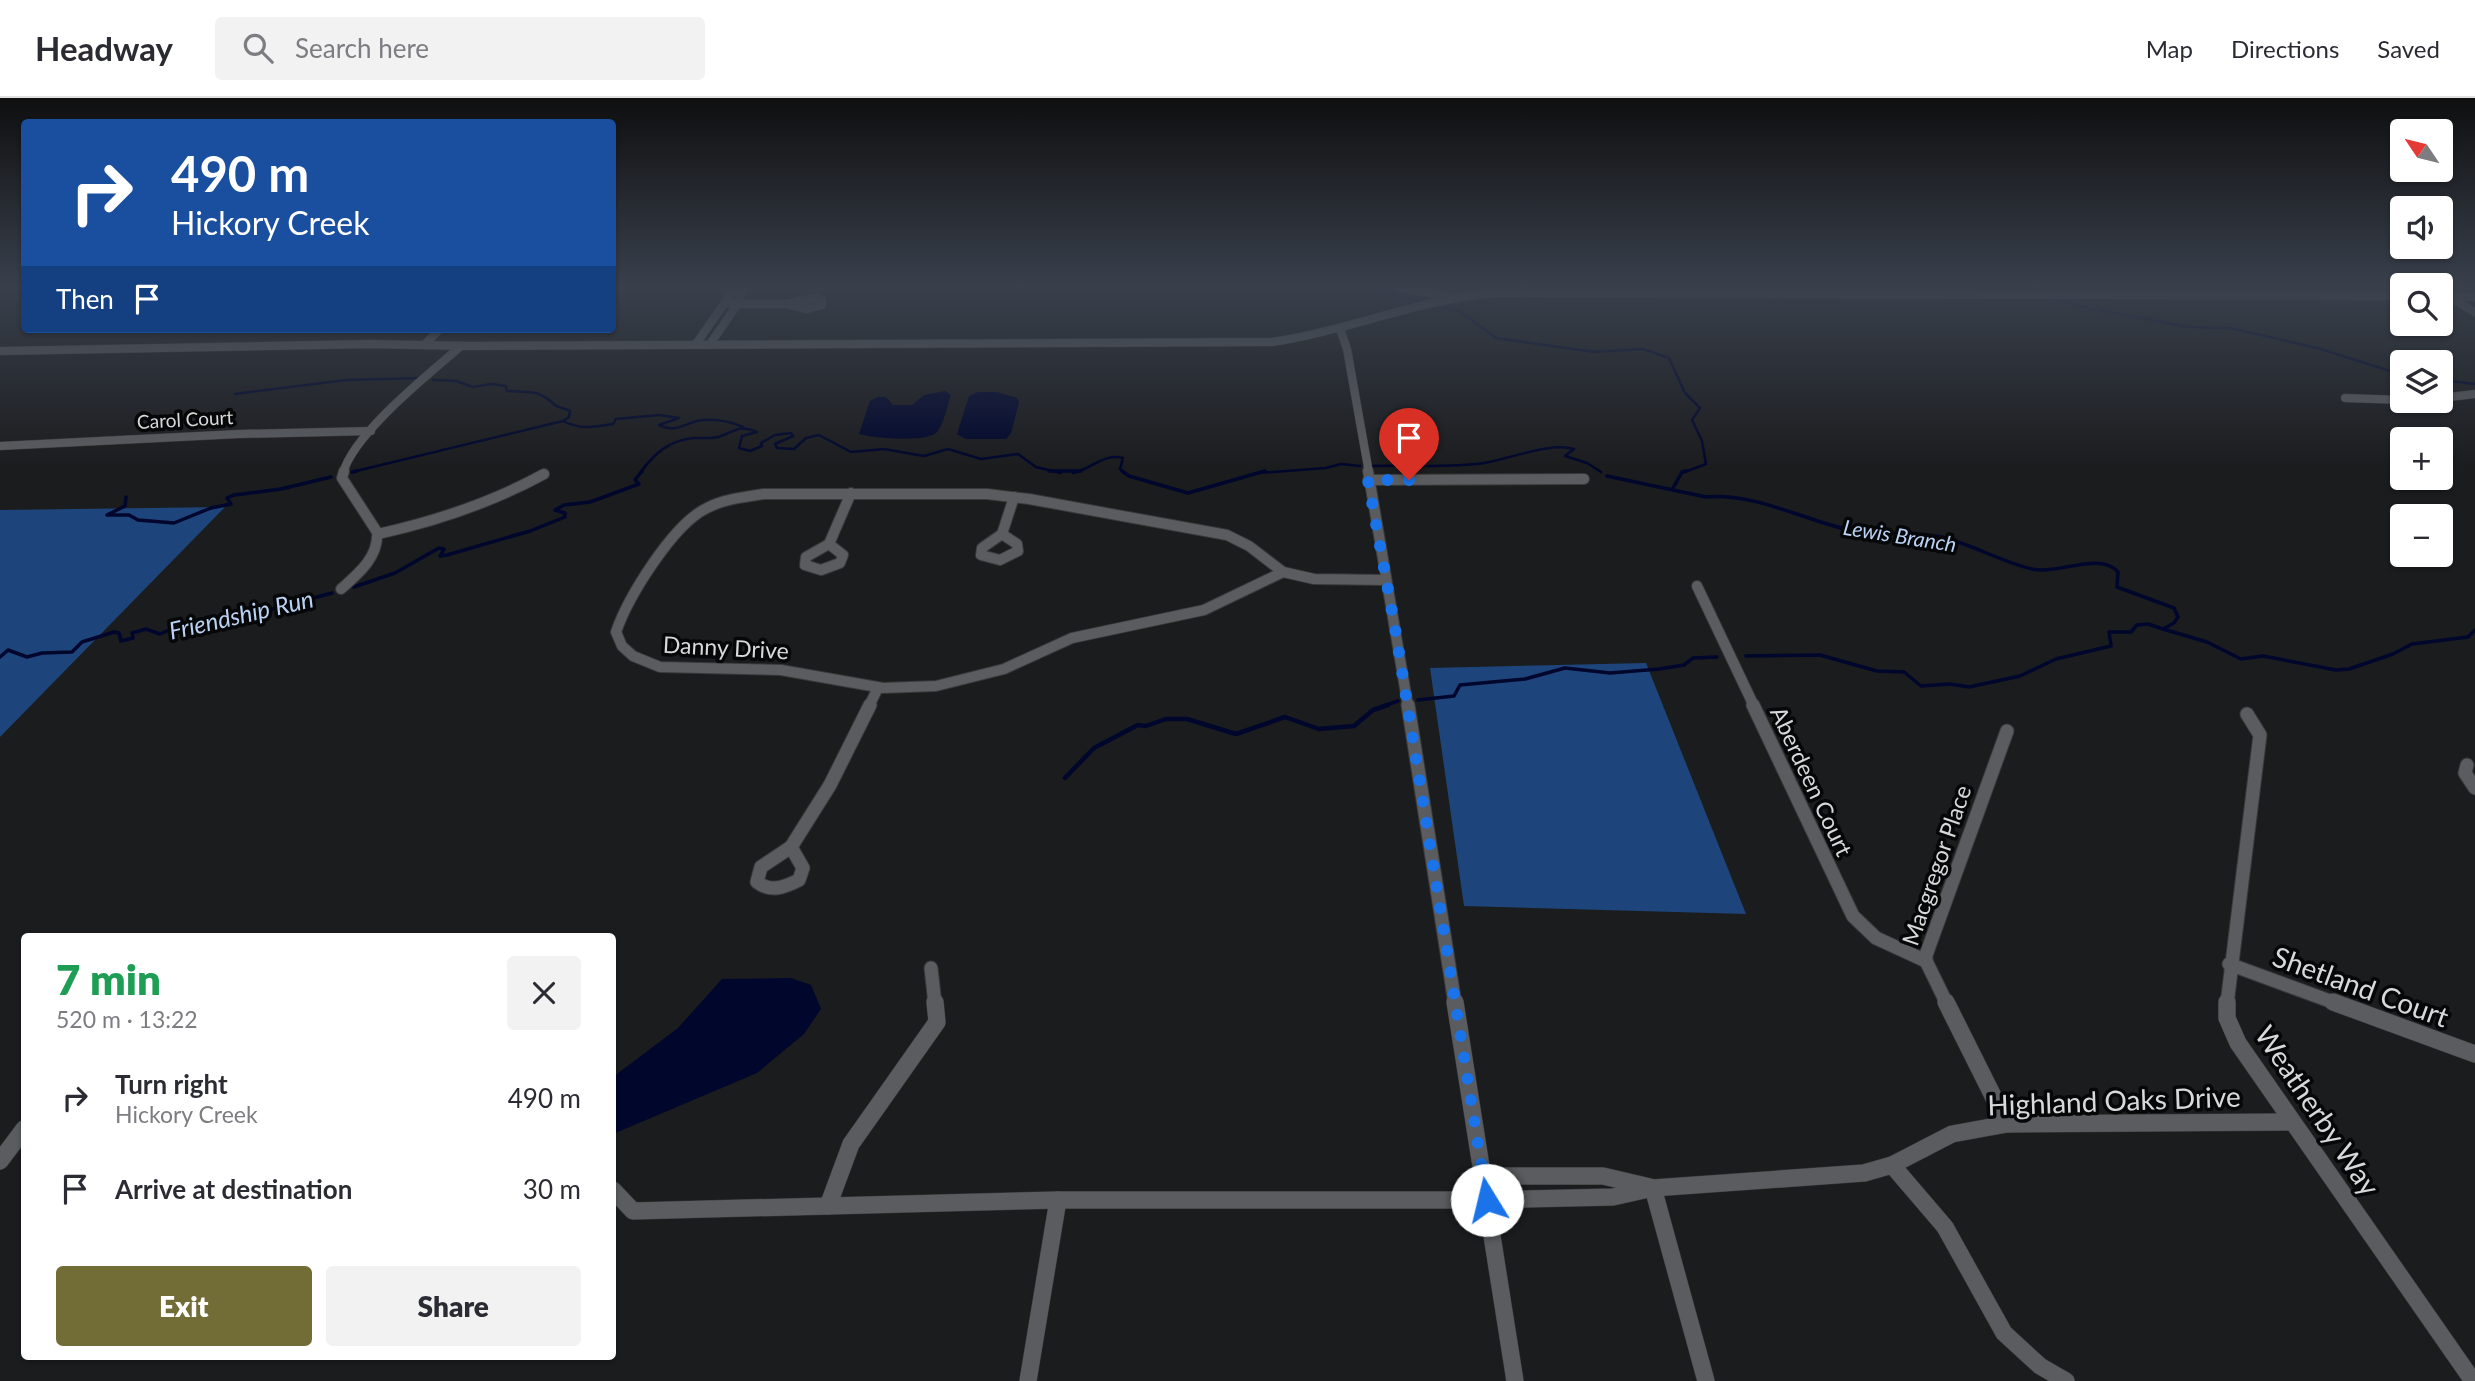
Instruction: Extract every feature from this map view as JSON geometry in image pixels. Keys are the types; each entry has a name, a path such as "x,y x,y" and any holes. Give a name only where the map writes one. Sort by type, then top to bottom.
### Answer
{"street":[{"path":"0,351 221,348"},
{"path":"341,589 372,554 378,540 378,534 348,490 342,471 351,452 459,348"},
{"path":"1347,348 1515,1381"},
{"path":"2453,397 2475,394"},
{"path":"2345,398 2390,400"},
{"name":"Carol Court","path":"0,446 239,434 371,431"},
{"path":"378,534 465,512 513,492 544,474"},
{"path":"1368,480 1584,479"},
{"path":"829,544 851,493"},
{"name":"Danny Drive","path":"1284,572 1204,610 1072,638 1004,669 972,680 917,688 878,688 781,670 660,667 628,652 618,639 617,632 628,605 672,534 696,512 749,495 958,493 1014,497 1227,535 1252,546 1284,572 1319,578 1386,580"},
{"path":"1002,534 1014,497"},
{"name":"Aberdeen Court","path":"1697,586 1853,916 1876,938 1926,961"},
{"path":"791,847 830,785 878,688"},
{"name":"Weatherby Way","path":"2247,714 2260,735 2230,964 2227,1018 2238,1043 2473,1381"},
{"name":"Macgregor Place","path":"2007,731 1931,936 1926,961 2007,1124"},
{"path":"2467,765 2465,773 2475,788"},
{"name":"Shetland Court","path":"2230,964 2475,1054"},
{"path":"828,1206 851,1144 937,1022 931,968"},
{"name":"Highland Oaks Drive","path":"616,1193 633,1211 1058,1200 1487,1200 1613,1197 1653,1188 1864,1173 1892,1165 1952,1134 2007,1124 2292,1122"},
{"path":"0,1161 21,1133"},
{"path":"1892,1165 1943,1225 1965,1262 1994,1322 2030,1359 2066,1381"},
{"name":"Highland Oaks Drive","path":"1483,1176 1604,1176 1653,1188"},
{"path":"1653,1188 1706,1381"},
{"path":"1028,1381 1058,1200"}],"shaded area":[{"path":"945,391 951,395 945,414 937,432 931,435 900,439 859,434 870,401 878,397 886,397 893,405 912,405 924,395"},
{"path":"978,392 997,392 1017,398 1019,402 1011,433 1006,439 966,439 957,434 969,396"},
{"path":"225,507 0,737 0,510"},
{"path":"1646,663 1746,914 1464,906 1430,668"},
{"path":"791,978 811,985 821,1009 804,1034 757,1073 616,1133 616,1075 678,1028 722,979"}],"waterway":[{"name":"Lewis Branch","path":"1566,348 1595,352 1643,349 1669,358 1685,393 1700,408 1692,420 1702,441 1706,464 1682,473"},
{"path":"2316,348 2390,371"},
{"path":"235,394 346,380 421,378"},
{"path":"433,380 456,381 473,387 491,384 506,386 507,391 538,394 570,411 569,417 563,421"},
{"path":"2453,381 2475,384"},
{"path":"563,421 575,426 594,427 613,424 616,419 659,415 679,418 659,425 670,428 708,420 743,427"},
{"path":"357,471 352,472 563,421"},
{"name":"Friendship Run","path":"640,473 657,454 670,445 685,439 718,437 742,429 757,432 742,436 739,448 750,451 762,446 761,443 775,435 791,433 793,436 775,444 777,448 794,449 806,438 819,435 851,452 884,449 924,456 948,449 981,459 1018,454 1036,467 1053,471"},
{"name":"Friendship Run","path":"1370,466 1471,465 1542,449 1564,447 1574,449 1565,456 1587,463 1601,472"},
{"name":"Friendship Run","path":"1078,471 1103,459 1116,457 1123,458 1120,469 1125,473"},
{"name":"Friendship Run","path":"1259,473 1326,468 1341,464 1360,466"},
{"name":"Friendship Run","path":"354,587 395,573 439,548 444,549 440,556 447,555 530,531 565,517 565,513 555,510 564,505 590,502 639,484 635,480 642,471"},
{"name":"Friendship Run","path":"1053,471 1078,471"},
{"name":"Friendship Run","path":"1053,471 1061,473"},
{"name":"Friendship Run","path":"1073,473 1078,471"},
{"name":"Friendship Run","path":"1122,471 1129,476 1188,493 1265,471"},
{"name":"Lewis Branch","path":"1673,488 1682,472 1686,471"},
{"name":"Lewis Branch","path":"1607,476 1706,497 1759,502 1857,531 1941,537 2032,569 2054,569 2090,563 2110,566 2118,572 2117,587 2174,608 2178,617 2174,623 2163,629"},
{"path":"126,497 125,506 107,515 129,515 138,520 174,523 211,508 231,504 227,498 234,495 281,489 331,477"},
{"name":"Friendship Run","path":"0,657 8,650 27,657 42,653 72,652 82,642 114,632 119,633 121,641 133,638 132,633 146,629 160,634 189,622 217,624 332,593"},
{"path":"1746,656 1820,655 1877,671 1904,672 1921,686 1950,684 1969,687 2020,676 2056,659 2111,646 2109,632 2131,632 2137,625 2148,624 2163,629"},
{"name":"Lewis Branch","path":"2163,629 2207,642 2241,659 2263,656 2336,670 2349,669 2393,654 2412,644 2468,637 2475,630"},
{"path":"1418,700 1454,696 1460,685 1525,679 1565,668 1610,673 1659,669 1684,665 1693,658 1717,657"},
{"path":"1383,706 1398,701"},
{"path":"1065,778 1094,748 1138,725 1146,726 1166,719 1187,719 1236,734 1285,717 1319,729 1354,726 1373,710 1388,705"}],"route":[{"path":"1409,480 1368,480 1395,628 1487,1200"}]}
